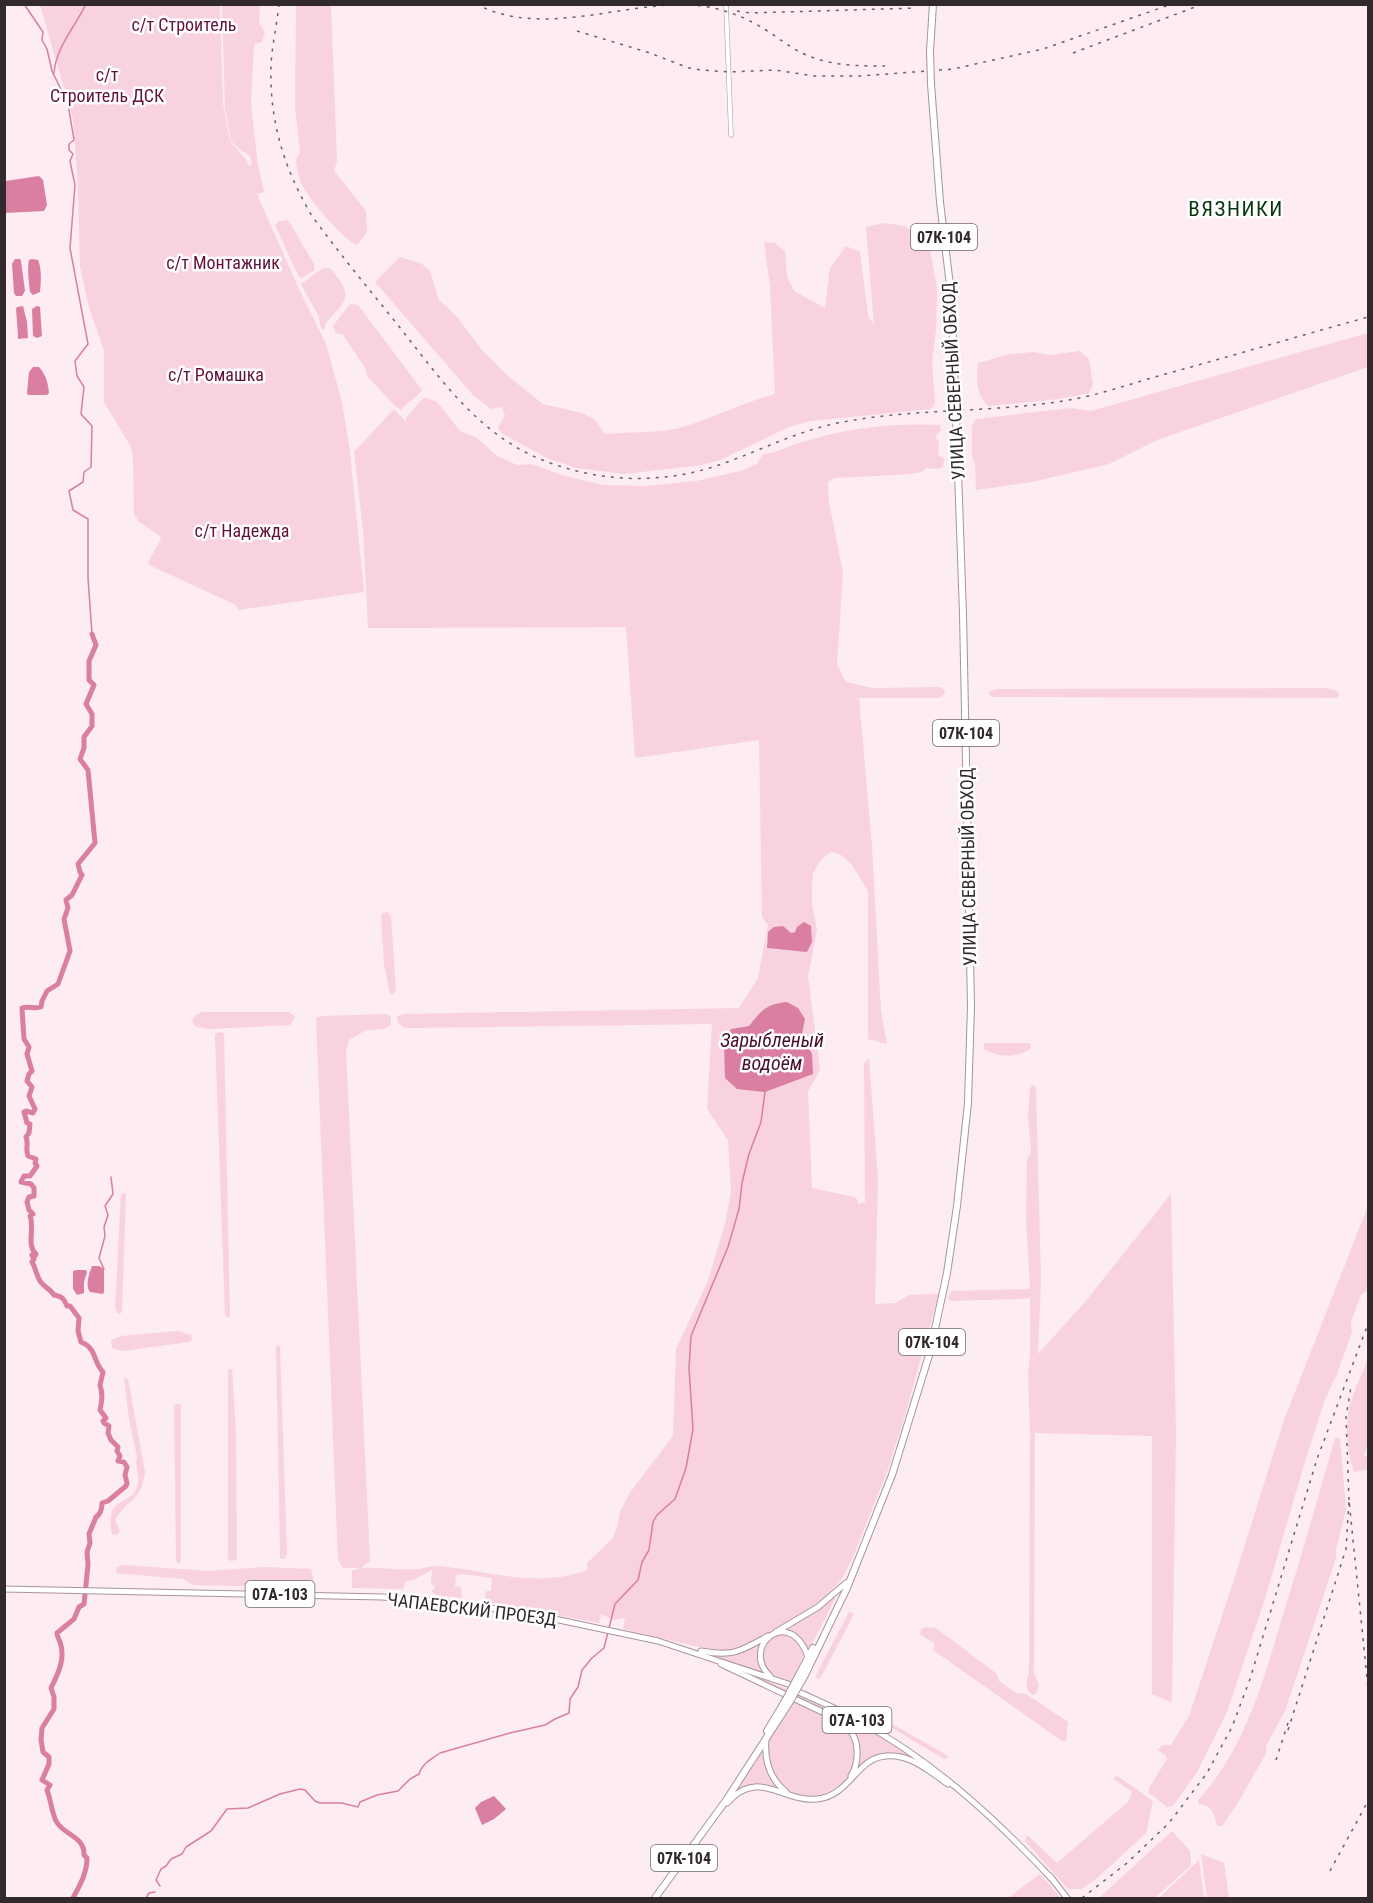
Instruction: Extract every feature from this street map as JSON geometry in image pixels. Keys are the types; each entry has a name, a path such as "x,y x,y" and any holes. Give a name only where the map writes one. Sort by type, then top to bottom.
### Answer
{"highway":[{"name":"УЛИЦА СЕВЕРНЫЙ ОБХОД","path":"854,1570 892,1475 930,1352 952,1242 968,1103 971,1023 963,614 951,294 940,201 931,84 930,51 933,4"},
{"name":"07К-104","path":"843,1592 854,1570"},
{"name":"07К-104","path":"655,1899 714,1818 787,1702 854,1570"}],"main road":[{"path":"658,1641 701,1652 730,1654 746,1648 818,1607 846,1582"},
{"name":"ЧАПАЕВСКИЙ ПРОЕЗД","path":"4,1590 406,1598 483,1606 658,1641 788,1684"},
{"path":"833,1595 843,1592"},
{"name":"07А-103","path":"620,1632 788,1687 860,1721 939,1773 1000,1825 1052,1879"},
{"path":"788,1684 770,1676 761,1663 760,1654 763,1645 772,1634 786,1632 794,1634 803,1643 809,1660"},
{"path":"714,1661 844,1724 851,1731 857,1748 856,1766 845,1786"},
{"name":"07А-103","path":"788,1684 863,1720 940,1770 1009,1830 1067,1899"},
{"path":"766,1736 765,1757 770,1772 779,1786 790,1794"},
{"path":"714,1818 733,1796 746,1789 767,1788 803,1799 820,1799 836,1793 867,1763 884,1756 897,1756 912,1760 980,1807"}],"street":[{"path":"726,4 731,135"}],"green space":[{"path":"40,5 220,5 223,103 230,141 247,161 249,167 252,164 250,156 231,141 225,108 222,5 260,5 259,23 265,32 262,42 254,44 251,103 257,159 264,192 257,194 326,344 342,402 350,452 364,592 238,610 236,605 147,564 161,539 138,521 134,513 131,447 104,402 104,351 89,307 80,267 73,119"},
{"path":"296,5 331,5 337,161 334,171 366,211 367,232 357,245 342,234 324,215 298,176 296,159 300,153 295,106"},
{"path":"288,220 314,264 314,271 301,278 275,225"},
{"path":"884,223 905,226 929,244 937,288 936,330 932,361 935,403 931,409 811,421 789,427 720,460 701,465 625,474 576,468 547,458 501,433 498,427 505,416 502,407 491,409 473,395 375,282 400,257 422,264 430,271 439,300 457,317 482,350 509,377 543,404 582,413 595,420 605,434 650,432 675,429 775,394 770,286 764,242 775,243 785,251 787,277 794,291 825,308 830,268 846,246 860,252 868,316 874,325 866,227"},
{"path":"323,268 330,268 338,277 343,285 345,297 339,309 322,330 319,317 301,284"},
{"path":"350,304 358,305 422,390 401,410 367,376 366,369 343,335 336,333 333,326"},
{"path":"1368,333 1368,367 1157,440 1109,464 1032,482 976,490 975,463 972,456 972,426 976,419 1071,408 1091,411"},
{"path":"1080,351 1089,359 1093,385 1089,393 1059,399 988,406 981,397 977,380 978,363 1006,355 1032,352 1050,355"},
{"path":"423,398 426,398 437,402 460,431 477,438 497,456 517,465 532,464 561,475 603,485 647,486 696,481 740,471 757,464 763,454 833,434 896,425 940,425 941,430 935,437 939,442 938,455 944,458 943,467 926,468 922,472 911,474 835,478 828,482 829,502 843,573 837,665 846,682 873,688 941,687 945,691 944,695 939,698 859,698 872,846 881,1011 887,1044 868,1039 867,889 852,865 841,855 832,852 825,856 813,873 812,904 817,930 808,976 820,1070 808,1091 812,1188 854,1197 858,1200 858,1204 865,1202 864,1064 869,1058 878,1178 875,1304 896,1303 909,1295 938,1294 938,1297 887,1472 842,1579 813,1606 743,1647 727,1651 694,1646 623,1629 625,1618 613,1620 601,1614 599,1623 491,1603 485,1597 486,1591 491,1591 492,1578 456,1575 455,1586 461,1587 462,1598 436,1595 431,1590 434,1590 435,1586 431,1584 432,1570 413,1580 406,1581 403,1589 352,1588 352,1571 360,1568 343,1568 338,1560 316,1018 388,1014 391,1018 391,1025 384,1029 366,1030 349,1040 346,1051 370,1561 361,1568 420,1569 436,1566 513,1577 550,1578 569,1575 587,1570 587,1563 612,1539 620,1512 629,1494 673,1436 676,1349 707,1283 725,1224 731,1192 728,1140 707,1109 712,1024 405,1028 398,1023 397,1016 404,1014 739,1008 758,978 768,925 762,917 759,740 635,758 626,627 368,628 363,530 354,452 394,409 406,422 406,418","holes":["795,932 780,950 767,948 766,940","749,1026 802,1034 812,1054 731,1029"]},
{"path":"1327,688 1339,692 1339,696 1336,698 992,697 988,692 997,689"},
{"path":"387,912 391,916 396,991 393,994 390,994 384,964 381,917"},
{"path":"203,1012 289,1012 295,1017 290,1025 209,1029 196,1027 192,1021 195,1015"},
{"path":"218,1032 224,1033 230,1317 225,1314 215,1035"},
{"path":"984,1043 1028,1043 1031,1045 1030,1049 1025,1052 1007,1056 984,1049"},
{"path":"1032,1085 1036,1087 1041,1282 1038,1354 1085,1302 1171,1194 1176,1434 1172,1701 1170,1702 1152,1694 1152,1436 1035,1433 1034,1673 1039,1685 1036,1694 1033,1695 1027,1688 1029,1674 1030,1433 1028,1373 1030,1298 951,1301 948,1297 952,1291 1030,1289 1026,1219 1027,1160 1031,1151 1028,1117"},
{"path":"121,1194 126,1195 122,1311 120,1314 115,1308"},
{"path":"1368,1206 1368,1290 1361,1295 1351,1322 1352,1332 1325,1399 1265,1599 1227,1712 1197,1772 1173,1806 1167,1807 1149,1793 1149,1788 1167,1759 1158,1750 1162,1745 1171,1745 1189,1716 1284,1420"},
{"path":"178,1331 191,1335 192,1340 122,1351 112,1348 111,1340 121,1336"},
{"path":"276,1345 280,1347 287,1555 284,1559 280,1559"},
{"path":"1368,1359 1368,1445 1364,1456 1368,1456 1368,1469 1354,1472 1348,1445 1349,1407"},
{"path":"229,1369 232,1369 236,1434 237,1560 230,1561 228,1558"},
{"path":"124,1378 128,1379 145,1472 137,1495 115,1520 120,1532 116,1535 112,1534 112,1513 119,1503 134,1493 138,1480 137,1457"},
{"path":"174,1405 181,1405 181,1561 177,1563"},
{"path":"1335,1438 1340,1438 1346,1510 1336,1549 1336,1558 1285,1711 1266,1746 1266,1753 1239,1801 1222,1826 1217,1826 1212,1811 1199,1804 1198,1800 1228,1759 1250,1714 1296,1573"},
{"path":"124,1565 210,1571 264,1567 311,1569 314,1581 311,1586 304,1587 193,1585 183,1579 116,1573 117,1567"},
{"path":"834,1596 835,1599 809,1650 801,1636 784,1629"},
{"path":"849,1612 853,1613 853,1616 820,1679 817,1679 816,1675"},
{"path":"936,1628 997,1674 999,1681 1016,1693 1026,1694 1068,1722 1066,1741 1062,1741 933,1650 935,1644 920,1634 921,1629"},
{"path":"782,1634 792,1638 803,1648 803,1660 791,1683 771,1674 764,1664 767,1642"},
{"path":"761,1641 759,1659 766,1674 705,1654 730,1655"},
{"path":"728,1666 788,1689 860,1723 921,1762 893,1754 880,1757 856,1772 858,1748 845,1723"},
{"path":"794,1701 844,1726 855,1743 856,1760 849,1776 836,1788 820,1795 803,1796 786,1788 773,1771 769,1760 770,1740"},
{"path":"862,1707 947,1755 948,1758 944,1759 862,1710"},
{"path":"762,1749 766,1769 776,1787 755,1786 735,1792"},
{"path":"1116,1775 1153,1801 1146,1833 1095,1880 1081,1889 1068,1889 1025,1841 1027,1835 1057,1863 1128,1802 1132,1792 1114,1779"},
{"path":"1172,1831 1190,1851 1191,1865 1155,1898 1099,1898"},
{"path":"1201,1854 1224,1863 1229,1898 1207,1898"},
{"path":"1199,1860 1204,1898 1159,1898"},
{"path":"1040,1874 1061,1898 1008,1898"}],"water":[{"path":"39,176 43,180 47,205 44,211 5,213 6,181"},
{"path":"15,259 21,261 25,291 22,296 16,296 14,293 12,264"},
{"path":"29,260 38,260 41,276 40,292 33,295 30,292 28,272"},
{"path":"23,306 28,338 18,339 16,309"},
{"path":"40,307 42,336 37,338 33,336 32,309"},
{"path":"33,367 39,367 45,376 49,393 47,395 28,395 27,393 29,372"},
{"path":"804,922 811,926 812,942 807,952 767,948 768,932 774,927 783,926 791,933 795,932 797,927"},
{"name":"Зарыбленый водоём","path":"787,1002 798,1008 805,1019 802,1034 812,1054 813,1074 765,1092 737,1089 725,1078 724,1044 731,1029 749,1026 765,1009 774,1004"},
{"path":"92,1266 104,1269 103,1294 90,1292 88,1279"},
{"path":"73,1271 87,1272 84,1293 77,1295 73,1289"},
{"path":"494,1796 506,1809 482,1825 475,1808 481,1802"}],"waterway":[{"path":"24,4 43,32 42,40 47,49 52,71 68,104 74,140 69,144 69,150 73,154 70,161 75,185 70,248 88,344 75,361 77,376 84,387 81,414 92,426 91,467 84,472 83,482 69,491 73,510 88,519 88,578 92,634"},
{"path":"54,73 58,54 86,4"},
{"path":"73,1898 81,1884 87,1858 81,1844 63,1830 54,1817 47,1790 50,1785 42,1780 49,1764 49,1757 43,1752 42,1728 54,1709 51,1688 62,1660 62,1648 57,1633 74,1619 79,1607 84,1604 89,1534 101,1511 102,1503 108,1501 126,1486 127,1467 124,1462 118,1461 120,1456 117,1451 118,1447 111,1440 108,1433 109,1426 103,1421 106,1418 100,1410 102,1398 100,1385 103,1372 90,1348 81,1342 78,1331 79,1318 62,1298 54,1295 41,1283 32,1262 34,1259 32,1255 36,1254 31,1241 30,1216 33,1214 27,1202 29,1197 34,1196 34,1188 31,1184 21,1182 24,1176 30,1176 37,1166 36,1159 28,1156 27,1153 26,1137 30,1124 27,1123 24,1112 33,1113 35,1109 29,1096 32,1087 27,1081 32,1071 27,1054 29,1047 24,1039 22,1008 41,1007 47,991 58,984 70,951 64,919 68,908 66,900 72,895 82,875 78,864 95,843 88,770 80,759 84,748 84,737 92,726 92,714 86,704 94,685 89,680 89,661 96,645 92,634"},
{"path":"160,1886 156,1880 161,1869 171,1859 182,1854 186,1847 211,1831 227,1809 248,1808 280,1794 300,1789 305,1790 320,1803 342,1803 358,1807 360,1802 377,1795 398,1791 419,1774 427,1762 440,1753 545,1725 569,1713 570,1699 578,1687 582,1670 604,1648 615,1604 638,1580 642,1562 649,1550 653,1522 657,1515 675,1499 686,1468 693,1429 689,1368 691,1336 728,1247 739,1209 749,1154 761,1122 765,1092"},
{"path":"104,1269 99,1258 108,1215 105,1206 113,1194 111,1177"},
{"path":"146,1898 149,1893 155,1892"}],"railway":[{"path":"279,4 271,65 276,125 286,162 312,216 427,362 474,415 492,431 533,456 581,472 631,478 681,475 706,469 800,434 843,422 899,414 1041,404 1082,397 1368,317"},
{"path":"476,4 501,14 555,19 666,5 703,6 749,20 798,51 827,62 885,66"},
{"path":"577,31 647,52 689,68 729,72 775,70 814,76 861,76 953,69 1043,49 1172,4"},
{"path":"1073,53 1203,4"},
{"path":"737,11 750,13 917,8"},
{"path":"1082,1898 1127,1863 1169,1823 1207,1773 1232,1727 1250,1679 1317,1459 1368,1324"},
{"path":"1349,1500 1346,1417 1351,1387"},
{"path":"1288,1730 1346,1549 1349,1500 1368,1688"},
{"path":"1276,1760 1288,1723"},
{"path":"1330,1871 1368,1801"}],"district":[{"name":"ВЯЗНИКИ","path":"1236,209"}],"park label":[{"name":"с/т Строитель","path":"184,24"},
{"name":"с/т Строитель ДСК","path":"107,84"},
{"name":"с/т Монтажник","path":"223,262"},
{"name":"с/т Ромашка","path":"216,374"},
{"name":"с/т Надежда","path":"242,530"}]}
